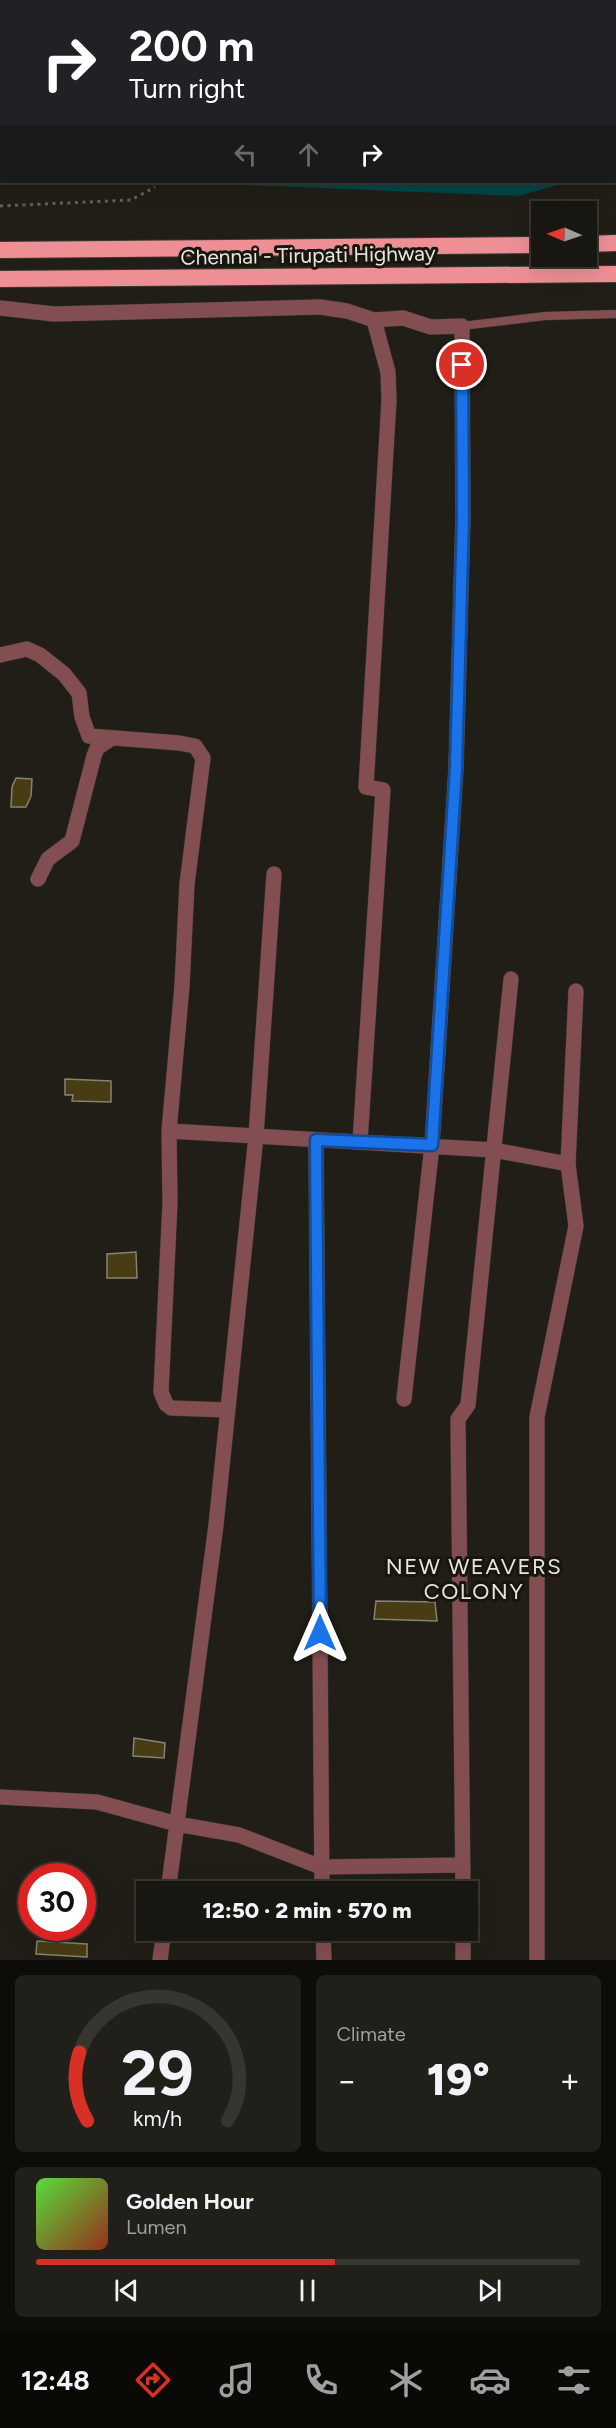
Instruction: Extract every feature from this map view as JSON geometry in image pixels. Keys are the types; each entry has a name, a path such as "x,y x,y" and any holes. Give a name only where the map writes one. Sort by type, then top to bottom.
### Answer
{"highway":[{"path":"597,244 616,243"},
{"name":"Chennai - Tirupati Highway","path":"0,250 531,245"},
{"name":"Chennai - Tirupati Highway","path":"0,279 222,279 616,274"}],"street":[{"path":"0,308 54,314 320,307 374,320 403,318 431,327 462,326 463,517 456,768 432,1145 404,1399"},
{"path":"360,1141 383,790 366,787 390,400 388,372 374,320"},
{"path":"0,655 27,649 40,655 64,674 79,693 82,717 89,736 195,746 203,758 187,884 182,986 169,1131 170,1203 161,1392 166,1404 171,1408 227,1410"},
{"path":"38,879 48,859 72,841 97,748 112,738"},
{"path":"169,1881 216,1525 256,1136 273,874"},
{"path":"463,1881 458,1419 468,1405 511,979"},
{"path":"537,1960 537,1418 576,1226 568,1164 576,991"},
{"path":"169,1131 494,1150 568,1164"},
{"path":"316,1140 322,1881"},
{"path":"0,1797 97,1802 177,1824 239,1835 321,1867 463,1865"},
{"path":"160,1960 163,1941"},
{"path":"323,1941 324,1960"},
{"path":"463,1941 463,1960"}],"lane":[{"path":"462,326 545,316 616,314"}],"path":[{"path":"0,206 130,200 155,187"}],"water":[{"path":"196,183 564,183 519,196"}],"building":[{"path":"16,778 32,779 31,796 26,807 11,807 12,787"},
{"path":"65,1079 111,1081 111,1102 72,1101 73,1095 65,1095"},
{"path":"136,1252 137,1278 107,1278 107,1254"},
{"path":"376,1601 435,1602 437,1621 374,1619"},
{"path":"134,1738 165,1743 164,1758 133,1756"},
{"path":"37,1941 87,1944 87,1957 36,1954"}],"district":[{"name":"NEW WEAVERS COLONY","path":"474,1578"}],"route":[{"path":"320,1633 316,1140 432,1145 456,768 463,517 462,365"}]}
